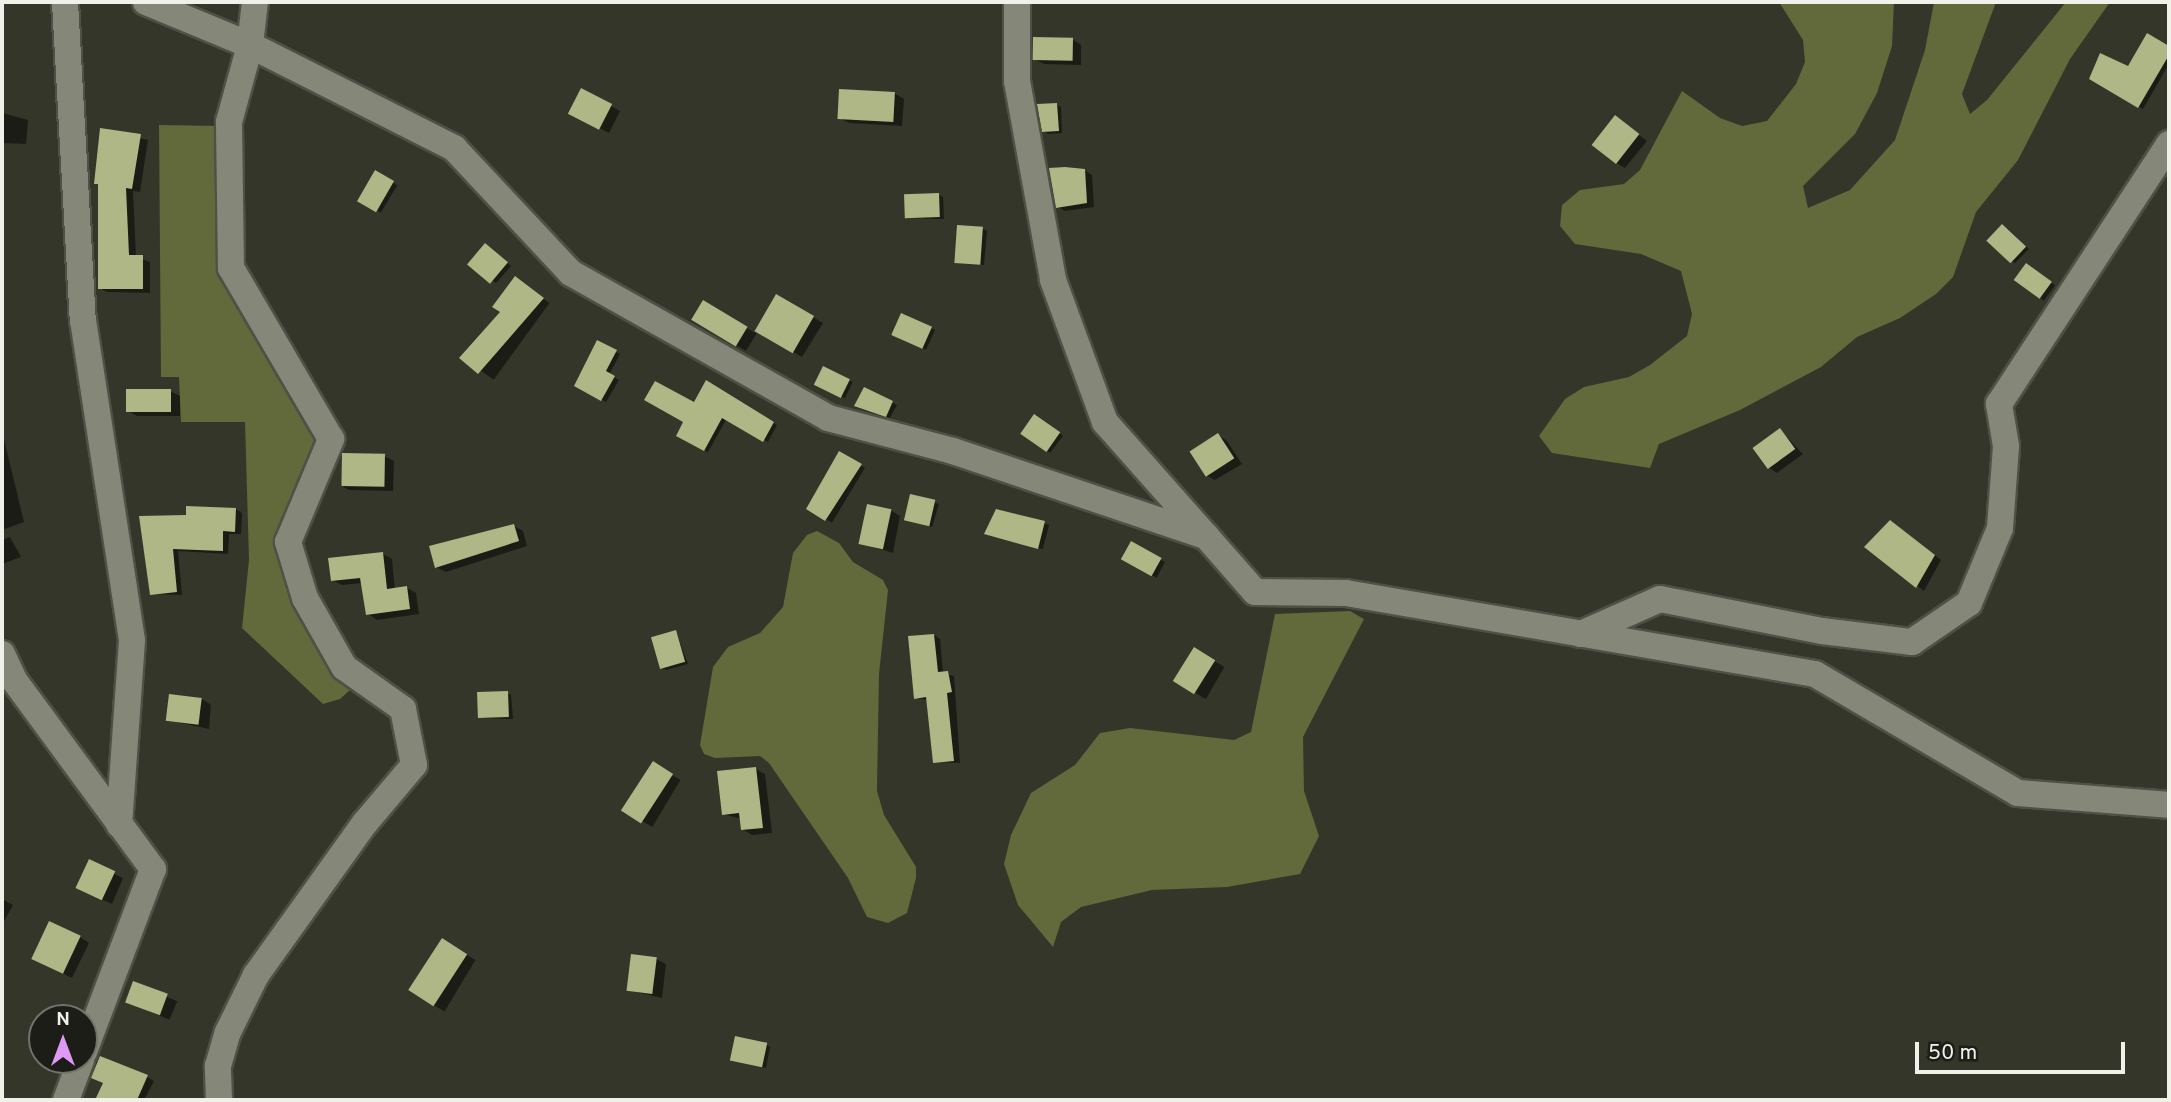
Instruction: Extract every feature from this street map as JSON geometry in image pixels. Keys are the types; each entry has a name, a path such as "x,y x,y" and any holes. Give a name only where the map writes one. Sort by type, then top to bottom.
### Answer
{"street":[{"path":"65,2 83,320 132,640 119,825"},
{"path":"146,2 250,45 454,148 570,273 828,418 953,452 1206,537"},
{"path":"219,1100 218,1066 228,1032 256,975 365,823 414,765 403,709 344,667 305,598 289,542 331,439 231,268 229,122 250,45 255,2"},
{"path":"1017,2 1017,81 1053,280 1105,422 1255,592 1346,593 1815,674 2018,793 2169,805"},
{"path":"1581,635 1660,599 1822,631 1912,642 1969,603 2000,528 2006,446 1999,404 2169,144"},
{"path":"2,654 14,680 153,869 98,1015"},
{"path":"66,1100 76,1074"}],"green space":[{"path":"1779,2 1894,2 1892,46 1877,93 1855,134 1803,186 1808,208 1850,190 1895,140 1925,50 1934,2 1996,2 1962,94 1970,114 1987,100 2066,2 2110,2 2070,59 2018,160 1976,212 1953,277 1936,294 1900,318 1857,337 1821,367 1740,410 1659,444 1650,468 1552,453 1539,436 1565,399 1584,387 1629,377 1650,365 1687,336 1692,314 1681,271 1641,254 1575,244 1560,226 1562,205 1580,190 1624,184 1640,170 1682,91 1720,118 1742,126 1767,121 1796,84 1805,62 1803,40"},
{"path":"159,125 222,126 225,269 319,438 278,526 293,597 351,689 340,699 323,704 242,628 249,560 245,422 181,422 179,377 161,377"},
{"path":"817,531 839,543 853,562 883,580 888,590 879,674 877,791 884,815 916,867 916,878 907,913 888,923 867,917 848,878 769,763 760,756 715,758 704,754 700,745 713,667 728,647 760,633 783,607 793,553 807,535"},
{"path":"1350,611 1364,619 1303,737 1304,791 1319,836 1300,874 1227,887 1152,890 1081,907 1061,922 1053,947 1018,905 1004,864 1011,835 1031,793 1075,765 1100,733 1130,728 1234,740 1251,732 1275,614"}],"building":[{"path":"2147,33 2169,46 2169,55 2138,108 2089,79 2100,53 2128,66"},
{"path":"1033,37 1073,38 1073,61 1033,60"},
{"path":"581,88 612,104 599,130 568,114"},
{"path":"839,89 895,92 893,122 837,119"},
{"path":"1057,103 1059,131 1042,132 1037,104"},
{"path":"1615,115 1639,134 1616,164 1592,145"},
{"path":"100,128 141,134 132,189 126,188 129,255 143,255 143,289 98,289 98,184 94,184"},
{"path":"1049,168 1085,169 1087,203 1056,208"},
{"path":"375,170 394,181 376,212 357,201"},
{"path":"939,193 940,217 905,218 904,194"},
{"path":"2002,224 2026,247 2010,263 1986,241"},
{"path":"957,225 983,227 980,265 954,263"},
{"path":"485,243 508,262 490,284 467,264"},
{"path":"2026,263 2052,282 2040,299 2014,280"},
{"path":"515,276 544,298 478,374 459,358 500,312 492,307"},
{"path":"776,294 814,316 793,353 754,331"},
{"path":"703,300 748,327 736,346 691,320"},
{"path":"901,313 932,327 922,349 891,335"},
{"path":"597,340 617,350 606,371 615,376 601,401 574,386"},
{"path":"823,366 850,379 841,398 814,385"},
{"path":"706,380 774,422 763,442 722,418 704,451 676,436 683,422 644,400 655,381 694,402"},
{"path":"864,387 893,401 886,417 854,406"},
{"path":"126,389 171,389 171,412 126,412"},
{"path":"1034,414 1060,432 1046,452 1020,434"},
{"path":"1780,428 1795,449 1768,469 1752,448"},
{"path":"1218,433 1234,458 1206,477 1189,452"},
{"path":"839,451 862,464 825,521 806,509"},
{"path":"342,453 385,454 384,487 341,486"},
{"path":"910,494 935,500 929,526 904,520"},
{"path":"867,504 891,509 883,549 858,544"},
{"path":"186,506 236,508 235,532 223,531 223,551 173,549 177,592 150,595 139,516 186,515"},
{"path":"996,509 1045,521 1038,549 984,534"},
{"path":"1890,520 1935,555 1916,588 1864,547"},
{"path":"514,524 519,541 435,568 429,546"},
{"path":"1131,541 1162,558 1151,576 1121,559"},
{"path":"383,552 387,589 407,586 410,609 366,615 360,578 331,581 328,558"},
{"path":"676,630 685,662 660,669 651,637"},
{"path":"934,634 938,672 948,671 952,692 947,693 954,761 933,763 926,697 914,699 908,636"},
{"path":"1194,647 1215,660 1194,694 1173,681"},
{"path":"508,691 509,717 478,718 477,692"},
{"path":"169,694 202,698 198,725 166,721"},
{"path":"653,761 673,774 641,824 621,810"},
{"path":"756,767 763,828 741,830 739,813 722,815 717,771"},
{"path":"89,859 115,871 102,900 75,888"},
{"path":"49,921 81,936 63,974 31,959"},
{"path":"442,938 467,954 433,1006 408,990"},
{"path":"631,954 657,957 652,994 626,991"},
{"path":"133,981 168,994 160,1015 125,1003"},
{"path":"735,1036 767,1043 762,1067 730,1060"},
{"path":"100,1056 148,1075 137,1100 95,1100 103,1083 91,1078 93,1074 98,1074"}]}
